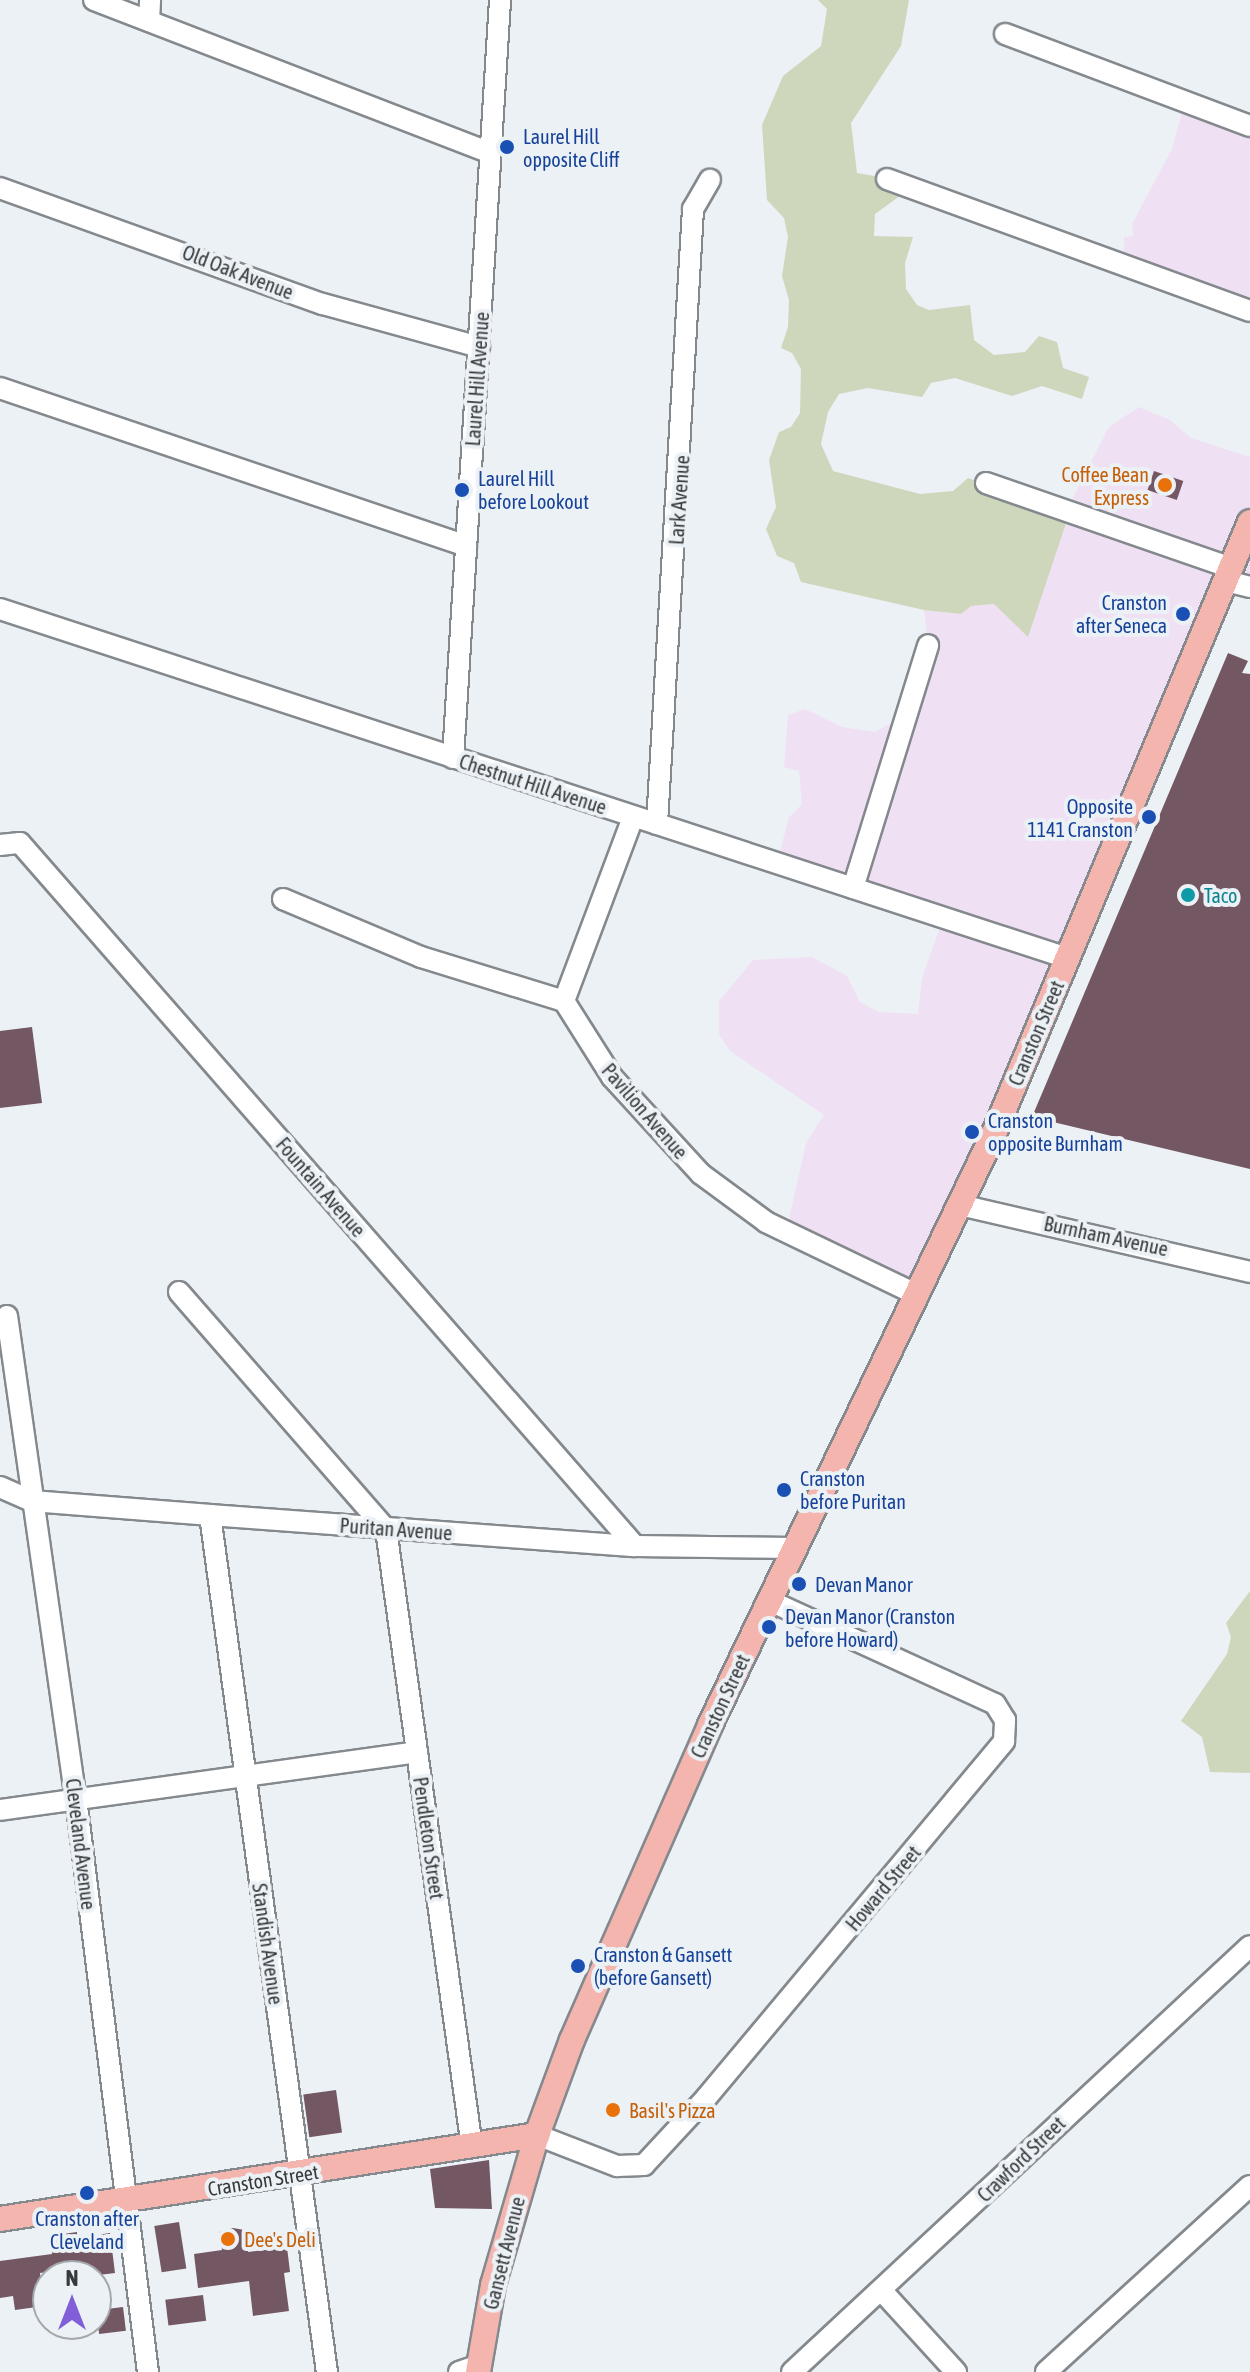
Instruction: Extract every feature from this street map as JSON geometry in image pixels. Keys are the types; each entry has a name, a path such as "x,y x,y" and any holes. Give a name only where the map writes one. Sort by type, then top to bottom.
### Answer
{"main road":[{"name":"Cranston Street","path":"0,2219 537,2135 584,2011 770,1601 960,1205 1250,522"},
{"name":"Gansett Avenue","path":"472,2370 493,2285 537,2135"}],"street":[{"path":"94,0 490,153"},
{"path":"149,21 150,0"},
{"name":"Laurel Hill Avenue","path":"453,758 500,0"},
{"path":"1005,34 1250,126"},
{"path":"887,179 1250,311"},
{"name":"Lark Avenue","path":"657,824 693,209 710,180"},
{"name":"Old Oak Avenue","path":"0,188 323,304 479,347"},
{"path":"0,388 466,546"},
{"path":"986,483 1228,574 1250,587"},
{"name":"Chestnut Hill Avenue","path":"0,609 1067,958"},
{"path":"853,888 928,645"},
{"path":"283,899 421,957 564,1001 633,817"},
{"name":"Fountain Avenue","path":"0,845 20,843 635,1546"},
{"name":"Pavilion Avenue","path":"564,1001 612,1077 701,1174 766,1222 918,1295"},
{"name":"Burnham Avenue","path":"960,1205 1250,1272"},
{"path":"179,1292 386,1529"},
{"name":"Cleveland Avenue","path":"7,1316 76,1799 148,2372"},
{"name":"Puritan Avenue","path":"0,1487 32,1501 386,1529 635,1546 795,1548"},
{"name":"Standish Avenue","path":"210,1515 327,2372"},
{"name":"Pendleton Street","path":"386,1529 472,2147"},
{"name":"Howard Street","path":"537,2135 617,2166 644,2165 717,2086 1004,1741 1005,1720 995,1704 770,1601"},
{"path":"0,1810 417,1752"},
{"name":"Crawford Street","path":"792,2372 1250,1946"},
{"path":"1046,2372 1250,2186"},
{"path":"882,2291 956,2372"}],"shaded area":[{"path":"1185,101 1250,123 1250,309 1124,267 1124,237 1133,236 1132,224 1172,149"},
{"path":"1139,407 1170,420 1191,438 1250,457 1250,598 1225,591 921,1287 787,1228 806,1143 824,1115 730,1051 719,1034 719,1001 753,960 812,957 847,976 860,1002 879,1012 918,1014 922,978 943,919 778,859 789,817 802,804 799,771 784,767 788,715 805,709 842,727 875,732 912,711 930,660 924,610 961,614 971,606 994,604 1028,636 1066,511 1109,427"}],"green space":[{"path":"818,0 909,0 901,46 851,123 857,173 904,181 904,193 875,214 874,236 913,237 905,263 906,289 917,305 929,310 970,305 974,340 994,355 1025,352 1039,336 1057,342 1063,368 1089,377 1082,399 1042,386 1012,396 955,378 931,383 922,397 868,388 839,394 828,412 821,444 833,471 920,494 953,491 968,478 1069,514 1028,637 994,604 971,606 961,614 924,610 801,582 794,563 777,556 766,529 776,507 769,460 779,432 791,427 800,413 801,369 792,353 781,348 788,327 789,300 782,276 788,237 784,218 767,200 762,125 783,76 821,46 827,9"},
{"path":"1250,1591 1250,1773 1210,1772 1202,1737 1181,1721 1227,1654 1231,1637 1226,1623"}],"building":[{"name":"Coffee Bean Express","path":"1154,471 1183,481 1177,500 1147,490"},
{"name":"Taco","path":"1228,653 1248,661 1242,673 1250,674 1250,1169 1032,1117"},
{"path":"32,1027 42,1103 0,1108 0,1031"},
{"path":"336,2090 342,2133 309,2137 303,2095"},
{"path":"489,2160 492,2209 435,2208 430,2169"},
{"path":"179,2222 186,2268 162,2272 154,2226"},
{"path":"233,2228 250,2231 248,2252 287,2247 290,2272 284,2273 289,2311 253,2316 249,2281 198,2288 194,2254 222,2250 219,2232"},
{"path":"77,2232 77,2238 110,2233 115,2273 112,2273 112,2260 32,2260 32,2308 15,2310 13,2296 0,2298 0,2261 52,2254 50,2236"},
{"path":"203,2295 206,2321 168,2325 165,2300"},
{"path":"123,2307 126,2331 112,2333 112,2308"}],"place":[{"name":"Laurel Hill opposite Cliff","path":"507,147"},
{"name":"Coffee Bean Express","path":"1165,485"},
{"name":"Laurel Hill before Lookout","path":"462,490"},
{"name":"Cranston after Seneca","path":"1183,614"},
{"name":"Opposite 1141 Cranston","path":"1149,817"},
{"name":"Taco","path":"1188,895"},
{"name":"Cranston opposite Burnham","path":"972,1132"},
{"name":"Cranston before Puritan","path":"784,1490"},
{"name":"Devan Manor","path":"799,1584"},
{"name":"Devan Manor (Cranston before Howard)","path":"769,1627"},
{"name":"Cranston & Gansett (before Gansett)","path":"578,1966"},
{"name":"Basil's Pizza","path":"613,2110"},
{"name":"Cranston after Cleveland","path":"87,2193"},
{"name":"Dee's Deli","path":"228,2239"}]}
